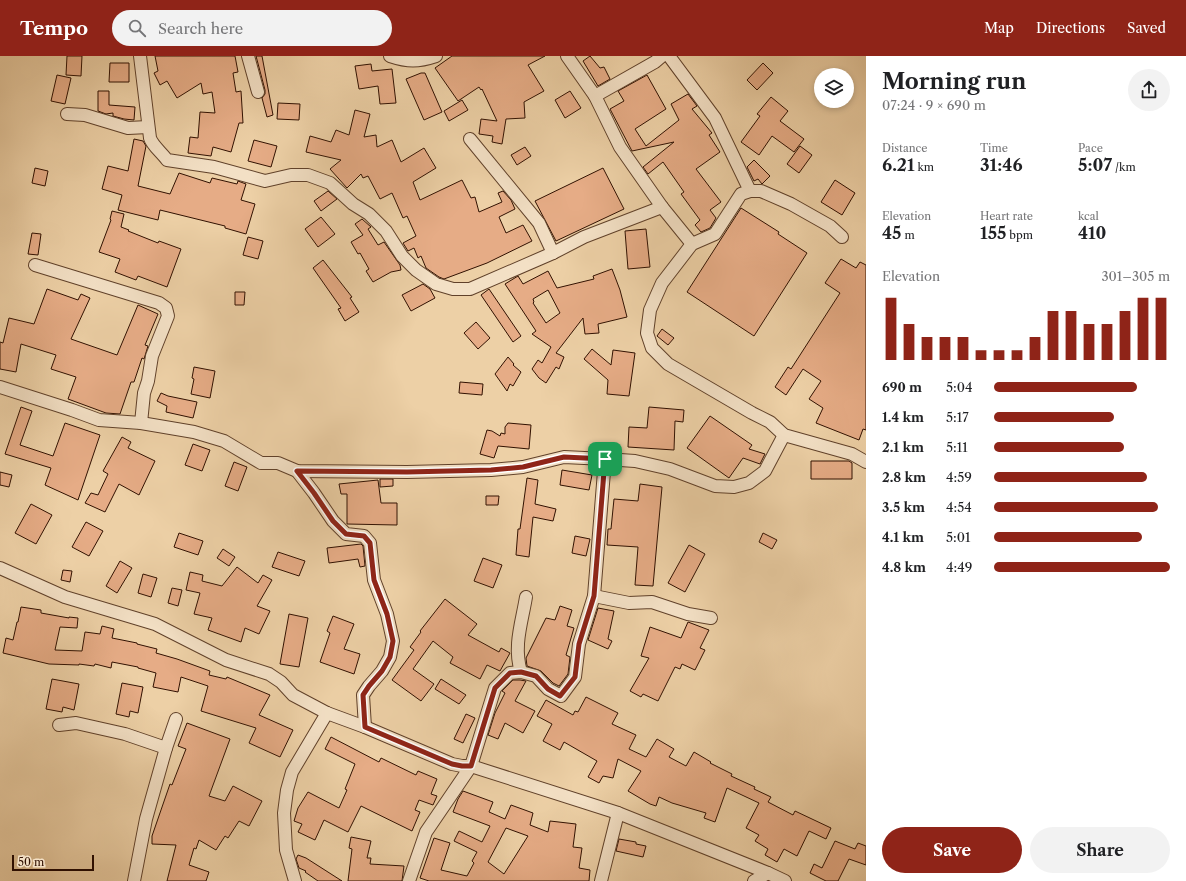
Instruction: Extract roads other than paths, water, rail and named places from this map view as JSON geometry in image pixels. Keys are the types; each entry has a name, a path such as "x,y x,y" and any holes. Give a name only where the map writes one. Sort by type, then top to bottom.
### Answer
{"street":[{"path":"140,56 150,138 152,144 157,147 167,160 214,167 265,181 290,175 308,175 330,183 378,222 386,231 402,256 416,270 436,284 452,289 470,289 553,253 584,236 662,207"},
{"path":"248,56 258,92"},
{"path":"390,56 406,61 424,60 436,56"},
{"path":"567,56 595,96 620,147 662,207 692,244"},
{"path":"595,96 656,62 662,56"},
{"path":"669,56 715,118 750,191"},
{"path":"67,114 85,115 128,128 148,127"},
{"path":"470,139 539,223 553,253"},
{"path":"842,237 830,226 791,204 761,191 750,191 741,194 715,234 692,244 662,283 650,310 647,333 652,348 668,364 770,422 784,435 852,454 866,462"},
{"path":"35,265 159,303 166,308 168,316 152,356 144,393 141,423"},
{"path":"0,388 72,410 99,420 141,423 194,432 224,441 261,463 278,462 297,471 407,472 491,470 523,467 564,457 635,461 670,469 715,486 734,487 749,483 765,471 784,435"},
{"path":"409,881 426,832 471,766 495,688 510,673 521,672 536,676 548,689 560,696 575,677 579,644 594,596 605,459"},
{"path":"297,471 333,521 346,534 364,536 370,543 374,580 387,614 393,641 390,657 382,671 363,695 365,727"},
{"path":"0,568 65,597 155,624 226,660 269,674 281,682 293,695 327,713 365,727 452,764 471,766 618,812 785,881"},
{"path":"594,596 629,603 652,602 688,614 711,618"},
{"path":"521,672 518,658 518,639 526,597"},
{"path":"295,881 286,850 284,813 287,790 292,772 327,713"},
{"path":"134,881 146,819 166,748 176,719"},
{"path":"59,725 76,723 125,734 166,748"},
{"path":"601,881 618,812"},
{"path":"754,881 768,873"}]}
